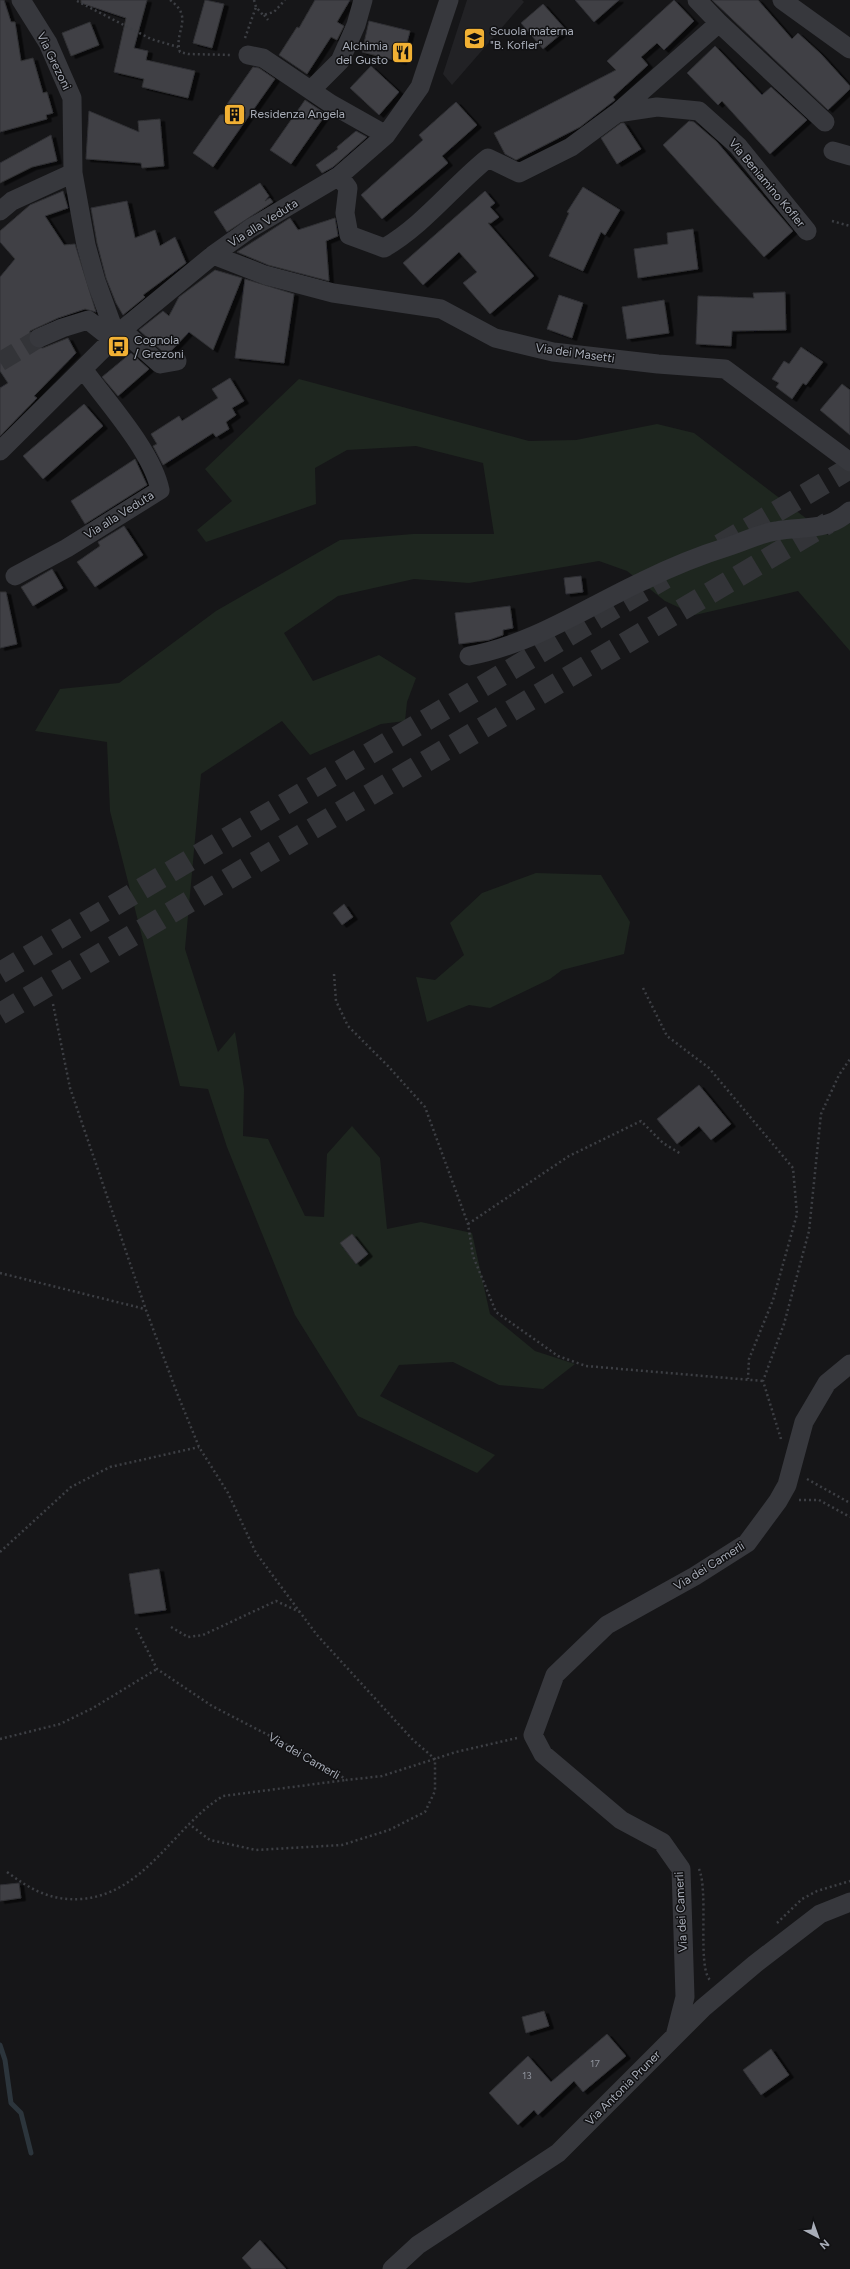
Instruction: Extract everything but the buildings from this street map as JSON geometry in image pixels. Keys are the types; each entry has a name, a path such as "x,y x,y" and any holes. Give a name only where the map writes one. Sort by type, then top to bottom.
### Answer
{"street":[{"name":"Via Grezoni","path":"21,0 48,43 72,98 73,173 80,200 96,281 119,333"},
{"path":"311,90 340,61 356,25 363,0"},
{"name":"Via alla Veduta","path":"0,451 119,333 213,255 251,228 339,176 386,135 420,87 449,0"},
{"path":"697,0 719,23 825,122"},
{"path":"782,0 850,49"},
{"name":"Via Beniamino Kofler","path":"339,176 348,188 345,213 349,235 384,248 404,237 468,174 488,158 519,173 571,147 617,113 719,23"},
{"path":"248,55 263,58 331,104 386,135"},
{"name":"Via Beniamino Kofler","path":"617,113 657,107 699,111 738,146 807,230"},
{"path":"0,210 12,201 73,173"},
{"name":"Via dei Masetti","path":"213,255 265,276 333,293 441,309 495,338 553,352 658,364 725,369 850,462"},
{"path":"39,338 62,328 88,320 107,335 119,333 160,364 177,361"},
{"name":"Via alla Veduta","path":"15,576 66,548 160,490 156,474 129,431 83,369"},
{"path":"469,656 497,651 544,632 643,581 715,551 775,531 818,528 840,520 850,511"},
{"name":"Via dei Camerli","path":"675,2036 684,1997 681,1869 662,1842 621,1820 542,1754 533,1735 555,1675 607,1624 695,1576 747,1543 778,1502 787,1485 804,1422 827,1383 850,1364"},
{"name":"Via Antonia Pruner","path":"392,2269 418,2245 558,2153 675,2036 755,1964 820,1914 850,1902"}],"path":[{"path":"170,0 181,11 183,24 178,47 180,52 188,54 248,55"},
{"path":"254,0 256,7 268,20"},
{"path":"263,15 274,12 285,0"},
{"path":"77,1 151,39 178,47"},
{"path":"248,55 242,48 256,7"},
{"path":"832,221 850,226"},
{"path":"334,974 336,1001 348,1026 388,1066 425,1107 468,1224 473,1256 496,1312 558,1356 586,1366 763,1381"},
{"path":"643,988 667,1036 710,1068 793,1168 797,1214 773,1300 749,1358 748,1379"},
{"path":"53,1004 70,1088 146,1310 177,1393 199,1446 228,1493 256,1553 323,1640 413,1740 435,1759 435,1792 424,1812 389,1830 342,1845 256,1850 210,1840 189,1824"},
{"path":"850,1059 839,1075 821,1114 809,1231 784,1324 763,1381 778,1431 792,1466 850,1503"},
{"path":"468,1224 569,1156 641,1121 663,1143 681,1154"},
{"path":"0,1273 146,1310"},
{"path":"0,1552 72,1487 110,1467 199,1446"},
{"path":"778,1502 819,1500 850,1517"},
{"path":"172,1627 188,1637 202,1635 276,1601 301,1612"},
{"name":"Via dei Camerli","path":"136,1628 157,1669 212,1706 305,1754 347,1780 382,1776 456,1752 533,1735"},
{"path":"0,1739 60,1724 93,1708 157,1669"},
{"path":"7,1872 30,1889 66,1900 92,1898 124,1887 151,1864 206,1806 223,1796 347,1780"},
{"path":"672,1856 696,1862 701,1873 704,1905 705,1962 708,1978 714,1984"},
{"path":"774,1926 802,1899 817,1891 850,1881"}],"shaded area":[{"name":"Scuola materna \"B. Kofler\"","path":"467,0 522,0 524,2 452,85 443,74"},
{"path":"299,379 529,441 576,440 657,424 694,433 828,535 850,523 850,651 798,591 695,615 665,601 627,571 599,561 469,583 414,579 338,596 284,633 313,681 379,655 416,678 407,702 405,721 381,724 310,755 282,721 201,774 185,949 218,1052 235,1032 244,1089 243,1136 268,1139 305,1216 324,1217 327,1154 352,1126 380,1158 387,1229 421,1222 472,1233 490,1314 535,1351 575,1364 543,1389 499,1385 453,1362 399,1365 380,1396 495,1455 477,1473 358,1416 295,1315 227,1147 208,1089 180,1086 110,811 107,742 35,731 60,689 119,683 216,611 340,540 413,534 494,534 483,463 416,446 347,450 315,468 316,504 206,542 197,530 232,501 205,469"},
{"path":"536,873 601,875 630,922 624,954 562,970 550,979 490,1008 469,1005 427,1022 416,977 435,980 464,955 450,923 482,893"}],"waterway":[{"path":"0,2045 5,2060 11,2103 21,2113 31,2153"}],"tunnel":[{"path":"0,362 39,338"},
{"path":"720,545 850,468"},
{"path":"0,1014 828,523"},
{"path":"0,973 665,578"}],"place":[{"name":"Scuola materna \"B. Kofler\"","path":"474,38"},
{"name":"Alchimia del Gusto","path":"403,53"},
{"name":"Residenza Angela","path":"235,114"},
{"name":"Cognola / Grezoni","path":"119,347"}]}
